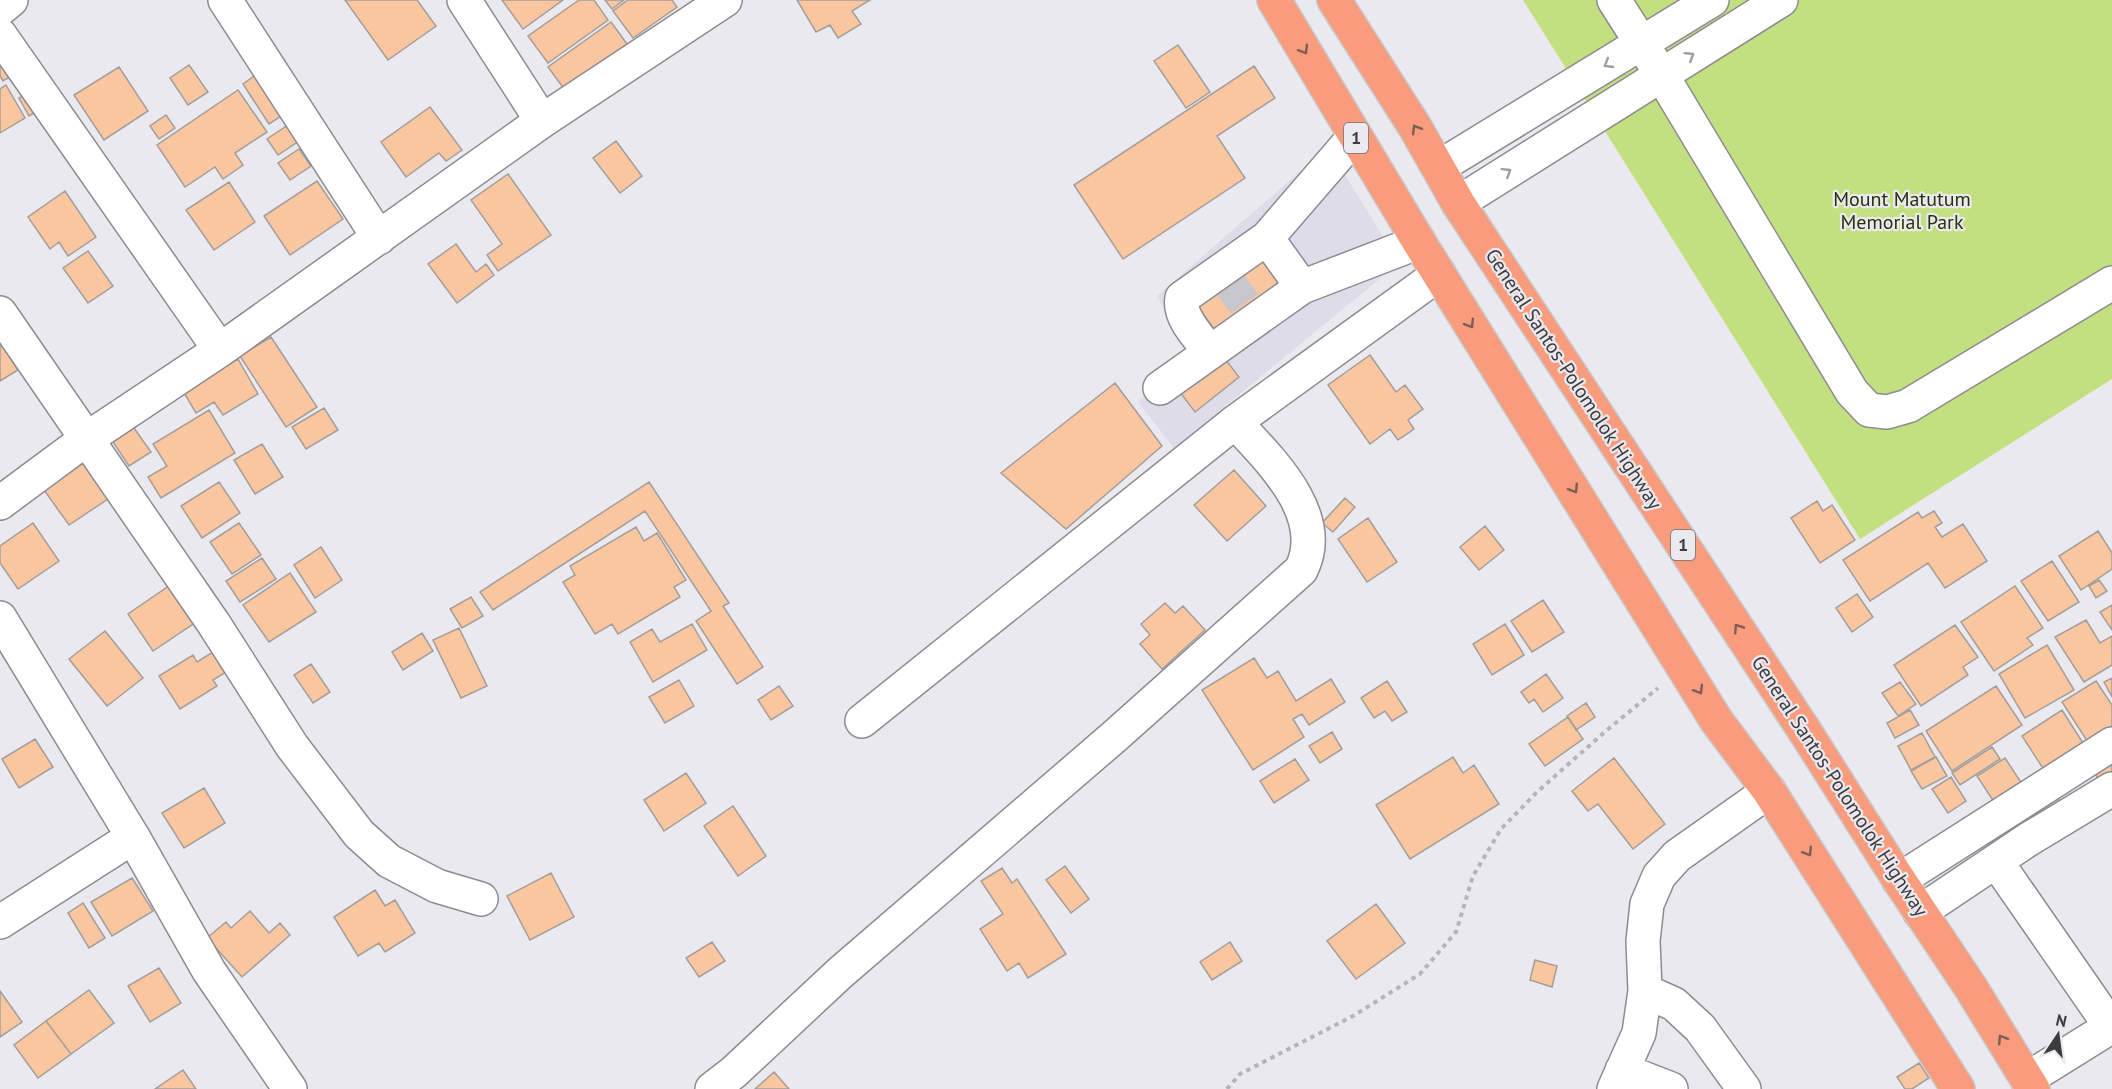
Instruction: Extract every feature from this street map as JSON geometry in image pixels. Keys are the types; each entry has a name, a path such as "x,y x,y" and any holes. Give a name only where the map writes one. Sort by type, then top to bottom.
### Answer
{"highway":[{"name":"1","path":"1274,0 1419,242 1716,720 1770,791 1958,1089"},
{"name":"General Santos-Polomolok Highway","path":"1334,0 1458,203 1793,713 1971,988 2030,1084"}],"street":[{"path":"0,9 11,0"},
{"path":"225,0 378,238"},
{"path":"464,0 542,121"},
{"path":"1614,0 1852,392 1869,410 1887,412 1908,406 2112,283"},
{"path":"1438,167 1712,0"},
{"path":"1458,203 1781,0"},
{"path":"0,503 85,440 220,350 542,121 717,2"},
{"path":"0,35 220,350"},
{"path":"1210,352 1184,316 1182,298 1223,274 1267,238 1355,136"},
{"path":"1267,238 1302,287"},
{"path":"1160,388 1210,352 1253,316 1302,287 1419,242"},
{"path":"862,721 1235,422 1439,274"},
{"path":"0,313 85,440 214,624 292,746 359,834 389,861 398,866 436,886 481,899"},
{"path":"712,1089 734,1072 840,973 1115,736 1301,570 1306,561 1309,544 1300,505 1281,472 1235,422"},
{"path":"0,618 133,837 209,971 290,1089"},
{"path":"1899,880 2112,744"},
{"path":"1920,912 1996,861 2112,789"},
{"path":"1671,1089 1618,1079 1639,1033 1645,991 1643,941 1647,904 1659,876 1677,856 1770,791"},
{"path":"0,922 133,837"},
{"path":"1996,861 2111,1026 2030,1084"},
{"path":"1645,991 1674,1004 1700,1028 1744,1089"}],"path":[{"path":"1227,1089 1240,1074 1353,1016 1420,974 1456,932 1473,876 1501,829 1537,792 1607,730 1685,667"}],"shaded area":[{"path":"1328,147 1399,263 1174,448 1138,402 1188,351 1157,296"}],"green space":[{"name":"Mount Matutum Memorial Park","path":"1523,0 2112,0 2112,379 1860,539"}],"building":[{"path":"345,0 417,0 436,26 388,60"},
{"path":"502,0 563,0 523,29"},
{"path":"579,0 594,0 608,20 548,63 528,36"},
{"path":"605,0 624,0 612,9"},
{"path":"628,0 672,0 677,7 633,38 613,11"},
{"path":"797,0 870,0 852,11 861,24 838,38 830,25 816,32"},
{"path":"611,22 630,48 567,93 548,67"},
{"path":"0,45 18,72 3,81 0,76"},
{"path":"1178,45 1210,92 1186,108 1154,61"},
{"path":"189,65 208,92 188,105 170,78"},
{"path":"1254,66 1275,98 1217,136 1245,178 1123,259 1074,185"},
{"path":"119,67 148,111 104,140 74,95"},
{"path":"261,71 289,111 269,124 243,84"},
{"path":"6,85 25,118 0,133 0,89"},
{"path":"34,90 44,107 29,116 19,98"},
{"path":"238,90 267,132 235,153 243,165 223,179 215,167 185,187 157,145"},
{"path":"430,107 462,150 446,161 439,153 406,177 381,142"},
{"path":"166,115 175,128 159,139 150,126"},
{"path":"288,125 299,141 278,155 267,139"},
{"path":"616,141 642,176 620,193 593,158"},
{"path":"299,149 311,166 290,180 278,163"},
{"path":"508,174 551,235 498,271 487,255 502,244 471,200"},
{"path":"317,181 343,219 290,255 264,216"},
{"path":"229,182 255,222 214,250 186,210"},
{"path":"65,191 96,237 68,256 59,242 50,249 28,217"},
{"path":"456,244 476,272 486,264 494,275 457,303 428,264"},
{"path":"88,251 113,286 88,303 63,268"},
{"path":"1259,253 1285,289 1219,336 1193,300"},
{"path":"271,337 317,407 286,427 240,356"},
{"path":"0,341 18,370 0,381"},
{"path":"1370,355 1396,392 1405,385 1423,409 1408,420 1414,429 1398,440 1390,429 1370,444 1328,385"},
{"path":"1223,356 1239,377 1195,412 1179,391"},
{"path":"238,359 258,394 223,415 214,402 196,413 183,391"},
{"path":"1115,383 1162,446 1066,529 1001,473"},
{"path":"324,408 338,430 306,449 292,427"},
{"path":"209,410 235,453 161,498 148,477 167,466 153,444"},
{"path":"134,428 151,452 129,466 113,442"},
{"path":"262,444 283,477 255,494 234,460"},
{"path":"95,455 120,491 69,525 44,490"},
{"path":"1234,470 1266,506 1227,541 1194,505"},
{"path":"219,482 240,513 202,538 181,506"},
{"path":"649,482 729,603 723,606 763,667 737,684 696,621 711,611 645,511 493,610 480,592"},
{"path":"1345,498 1355,507 1333,532 1322,523"},
{"path":"1817,501 1823,511 1832,505 1855,540 1820,563 1791,518"},
{"path":"1934,511 1942,523 1935,527 1942,537 1963,524 1987,561 1945,588 1928,563 1870,601 1843,560 1918,512 1922,518"},
{"path":"1368,518 1397,562 1367,582 1338,539"},
{"path":"33,523 59,561 18,589 0,563 0,546"},
{"path":"239,523 261,555 232,574 210,542"},
{"path":"1485,526 1504,550 1479,570 1460,547"},
{"path":"636,527 644,541 657,533 686,580 674,587 680,597 618,634 612,624 595,634 563,582 575,575 570,566"},
{"path":"2098,531 2112,553 2112,569 2081,590 2059,556"},
{"path":"321,547 342,580 315,598 294,565"},
{"path":"262,558 276,579 240,602 226,581"},
{"path":"2052,561 2079,602 2048,621 2021,581"},
{"path":"290,573 316,612 269,642 243,605"},
{"path":"179,579 205,616 153,651 128,614"},
{"path":"2099,580 2107,591 2096,598 2089,586"},
{"path":"2015,586 2043,628 2027,638 2033,645 1994,671 1961,622"},
{"path":"1857,594 1873,617 1852,632 1836,608"},
{"path":"471,597 483,616 462,628 450,609"},
{"path":"1543,600 1564,632 1532,652 1511,621"},
{"path":"1165,603 1175,613 1183,606 1205,630 1162,669 1140,644 1150,635 1141,624"},
{"path":"2112,605 2112,630 2100,612"},
{"path":"2086,620 2100,643 2112,636 2112,665 2084,682 2055,637"},
{"path":"692,624 707,650 653,682 630,642 652,629 660,642"},
{"path":"1505,624 1524,655 1492,675 1473,644"},
{"path":"1955,625 1978,657 1963,667 1968,675 1921,706 1894,665"},
{"path":"459,628 487,686 461,698 433,640"},
{"path":"105,631 143,678 107,706 69,659"},
{"path":"422,633 433,651 403,670 392,652"},
{"path":"2047,645 2074,690 2025,718 1999,674"},
{"path":"213,652 226,672 213,680 217,686 180,709 159,676 193,655 197,662"},
{"path":"1254,658 1267,678 1278,671 1296,701 1331,679 1345,702 1309,725 1302,714 1293,719 1304,737 1253,770 1202,690"},
{"path":"311,664 330,692 313,703 294,675"},
{"path":"1546,674 1563,698 1543,712 1534,699 1529,703 1521,692"},
{"path":"2112,678 2112,697 2104,682"},
{"path":"679,680 694,706 665,723 649,697"},
{"path":"1387,681 1407,712 1392,721 1385,711 1374,718 1361,698"},
{"path":"2096,681 2112,705 2112,734 2091,747 2062,702"},
{"path":"1900,682 1916,704 1898,716 1882,693"},
{"path":"779,686 793,706 771,720 758,700"},
{"path":"1996,686 2022,725 1952,771 1926,731"},
{"path":"1586,703 1595,717 1576,730 1567,716"},
{"path":"1910,710 1919,725 1895,738 1887,723"},
{"path":"2062,710 2088,751 2048,776 2022,736"},
{"path":"1568,717 1583,739 1545,766 1529,744"},
{"path":"1332,732 1342,749 1320,763 1309,746"},
{"path":"1922,733 1935,757 1911,770 1898,746"},
{"path":"35,739 53,767 19,788 2,759"},
{"path":"1992,747 2000,759 1960,785 1952,773"},
{"path":"1453,757 1463,773 1474,765 1499,804 1410,859 1376,805"},
{"path":"1936,757 1947,776 1922,789 1911,771"},
{"path":"1614,758 1665,824 1633,849 1598,804 1588,811 1572,791"},
{"path":"2005,758 2024,787 1996,805 1977,776"},
{"path":"2108,758 2112,765 2112,779 2102,785 2092,769"},
{"path":"1295,759 1309,780 1274,803 1260,781"},
{"path":"686,773 706,803 664,831 644,800"},
{"path":"1951,777 1966,801 1948,813 1932,789"},
{"path":"204,788 225,823 184,848 162,813"},
{"path":"2055,794 2062,805 2025,828 2018,817"},
{"path":"733,806 766,856 738,876 704,826"},
{"path":"1065,866 1089,899 1071,913 1046,880"},
{"path":"1002,868 1012,883 1017,879 1066,954 1028,978 1019,963 1007,971 980,929 1003,914 981,881"},
{"path":"551,873 574,917 530,940 507,896"},
{"path":"132,878 153,911 112,936 91,902"},
{"path":"375,890 385,906 395,900 415,933 385,952 379,943 358,956 334,917"},
{"path":"83,903 105,938 89,948 68,913"},
{"path":"1376,904 1405,943 1356,979 1327,941"},
{"path":"250,911 269,933 280,923 290,935 242,977 207,938 226,922 231,928"},
{"path":"712,942 725,961 699,977 686,958"},
{"path":"1230,942 1242,961 1212,980 1200,962"},
{"path":"1535,960 1557,966 1552,987 1530,980"},
{"path":"159,968 181,1003 150,1022 128,986"},
{"path":"89,990 114,1023 71,1054 46,1021"},
{"path":"0,991 22,1022 0,1037"},
{"path":"46,1021 71,1054 38,1078 14,1045"},
{"path":"1919,1063 1929,1078 1912,1089 1905,1089 1897,1077"},
{"path":"183,1070 196,1089 155,1089"},
{"path":"774,1072 789,1089 755,1089"}],"tunnel":[{"path":"1225,277 1251,313"}]}
